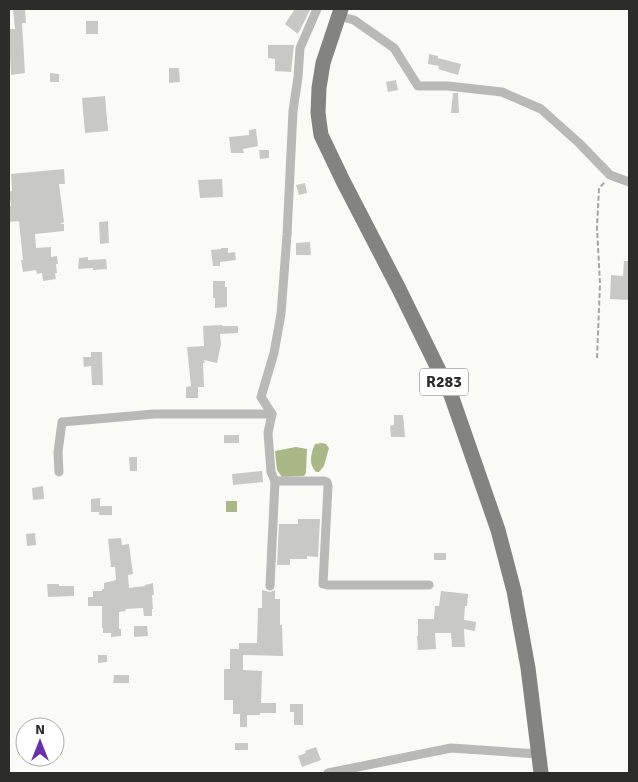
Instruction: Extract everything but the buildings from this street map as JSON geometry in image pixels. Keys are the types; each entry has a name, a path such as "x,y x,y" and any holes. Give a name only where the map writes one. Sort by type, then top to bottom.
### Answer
{"main road":[{"name":"R283","path":"340,12 323,63 319,88 318,113 321,135 451,395 498,530 514,591 528,668 541,773"}],"street":[{"path":"270,586 275,481 271,472 268,433 272,414 261,398 261,394 274,353 281,314 293,111 300,48 317,9"},
{"path":"340,12 394,48 418,86 448,86 502,92 541,108 610,175 629,182"},
{"path":"59,472 58,452 62,422 154,414 272,414"},
{"path":"275,481 327,482 323,584 429,585"},
{"path":"328,773 451,748 539,754"}],"path":[{"path":"597,358 600,284 597,228 599,188 610,175"}],"shaded area":[{"path":"315,444 326,444 329,448 324,466 319,472 316,472 312,466 311,455"},
{"path":"296,447 307,449 306,473 304,476 282,477 277,470 275,451"},
{"path":"226,501 237,501 237,512 226,512"}]}
